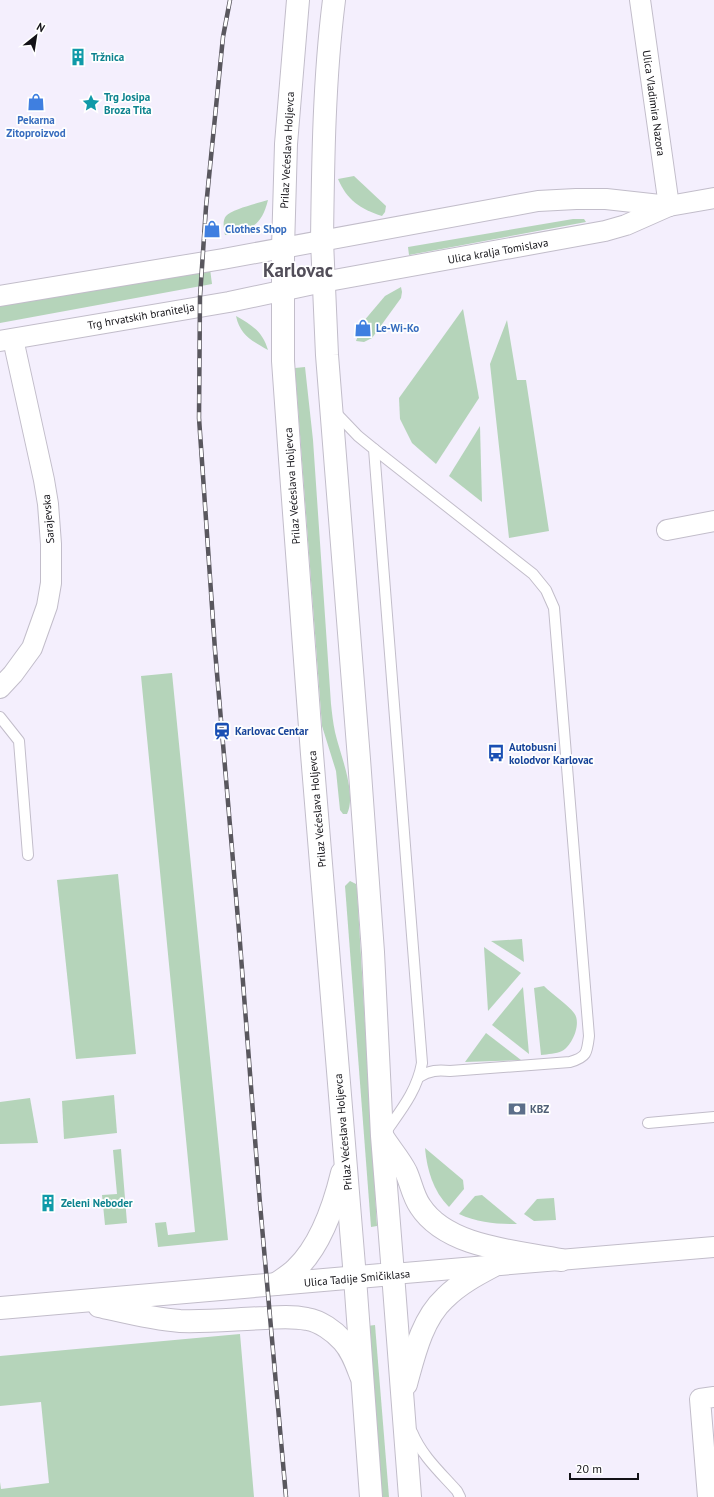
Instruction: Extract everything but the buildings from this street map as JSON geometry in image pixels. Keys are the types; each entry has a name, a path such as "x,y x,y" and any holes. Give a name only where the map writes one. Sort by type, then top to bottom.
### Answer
{"main road":[{"name":"Prilaz Većeslava Holjevca","path":"298,0 286,144 282,290 283,361 314,769 346,1158 361,1378 371,1497"},
{"path":"334,0 329,45 323,174 323,282 331,407 373,944 382,1136 410,1497"},
{"path":"382,1136 406,1172 420,1206 431,1219 447,1231 465,1240 489,1247 561,1260"},
{"path":"276,1284 296,1269 310,1253 334,1202 346,1158"},
{"path":"403,1408 411,1366 419,1340 435,1309 444,1298 458,1287 474,1276 493,1266"},
{"name":"Ulica Tadije Smičiklasa","path":"0,1308 393,1274"},
{"path":"78,1301 145,1316 179,1320 207,1321 284,1317 308,1319 332,1331 343,1341 352,1352 361,1378"}],"street":[{"name":"Ulica Vladimira Nazora","path":"640,0 669,206"},
{"name":"Ulica kralja Tomislava","path":"282,290 605,231 626,225 669,206 714,198"},
{"name":"Ulica kralja Tomislava","path":"283,248 538,201 606,199 669,206"},
{"path":"0,296 283,248"},
{"name":"Trg hrvatskih branitelja","path":"7,340 229,302 282,290"},
{"name":"Sarajevska","path":"0,688 32,648 47,606 51,584 50,528 44,480 7,340"},
{"path":"667,530 714,522"},
{"name":"Ulica Tadije Smičiklasa","path":"393,1274 714,1246"},
{"path":"708,1497 700,1399 714,1397"}],"lane":[{"path":"331,407 358,436 533,574 546,590 554,608 589,1036 587,1052 581,1059 570,1062 450,1071 437,1070 427,1072 419,1077"},
{"path":"374,449 422,1062 419,1077 410,1098 382,1136"},
{"path":"0,718 19,741 28,855"},
{"path":"648,1123 714,1117"},
{"path":"403,1408 421,1450 457,1491 460,1497"}],"green space":[{"path":"354,176 386,206 385,212 382,216 361,207 346,193 338,179"},
{"path":"268,200 258,222 248,229 225,235 224,220 229,213"},
{"path":"573,219 584,219 586,222 409,255 408,247"},
{"path":"210,269 212,284 0,323 0,306"},
{"path":"401,287 401,298 372,338 364,342 356,341 363,322 385,296"},
{"path":"463,309 479,398 436,464 412,443 400,419 399,398"},
{"path":"236,316 260,334 268,350 244,333 240,328"},
{"path":"507,320 517,380 526,380 549,531 509,538 490,364"},
{"path":"305,367 313,440 331,704 335,732 349,785 350,806 347,814 343,814 340,810 336,771 322,726 295,368"},
{"path":"480,426 482,502 449,476"},
{"path":"172,673 228,1240 158,1247 155,1223 166,1222 168,1235 195,1232 141,676"},
{"path":"118,874 136,1054 76,1059 57,880"},
{"path":"350,881 356,884 357,889 377,1226 371,1227 345,886"},
{"path":"522,939 524,962 491,941"},
{"path":"484,947 521,973 488,1011"},
{"path":"544,986 574,1013 577,1022 575,1034 566,1048 557,1053 541,1055 534,988"},
{"path":"523,987 529,1054 492,1025"},
{"path":"486,1033 521,1060 465,1062"},
{"path":"114,1095 117,1133 64,1139 62,1101"},
{"path":"30,1098 38,1143 0,1144 0,1102"},
{"path":"425,1148 463,1180 464,1189 449,1207 443,1201 432,1180 427,1164"},
{"path":"121,1149 127,1223 105,1225 102,1195 117,1194 113,1150"},
{"path":"482,1195 517,1224 488,1222 459,1214 475,1196"},
{"path":"554,1198 556,1220 534,1221 524,1214 537,1199"},
{"path":"375,1325 389,1497 381,1497 367,1326"},
{"path":"240,1334 254,1497 0,1497 0,1482 1,1489 49,1483 41,1402 0,1406 0,1356"}],"railway":[{"path":"230,0 223,37 206,207 200,297 199,418 215,650 260,1204 286,1497"}],"place":[{"name":"Tržnica","path":"78,57"},
{"name":"Pekarna Zitoproizvod","path":"36,102"},
{"name":"Trg Josipa Broza Tita","path":"91,103"},
{"name":"Clothes Shop","path":"212,229"},
{"name":"Le-Wi-Ko","path":"363,328"},
{"name":"Karlovac Centar","path":"222,731"},
{"name":"Autobusni kolodvor Karlovac","path":"496,753"},
{"name":"KBZ","path":"517,1109"},
{"name":"Zeleni Neboder","path":"48,1203"}],"district":[{"name":"Karlovac","path":"298,270"}]}
